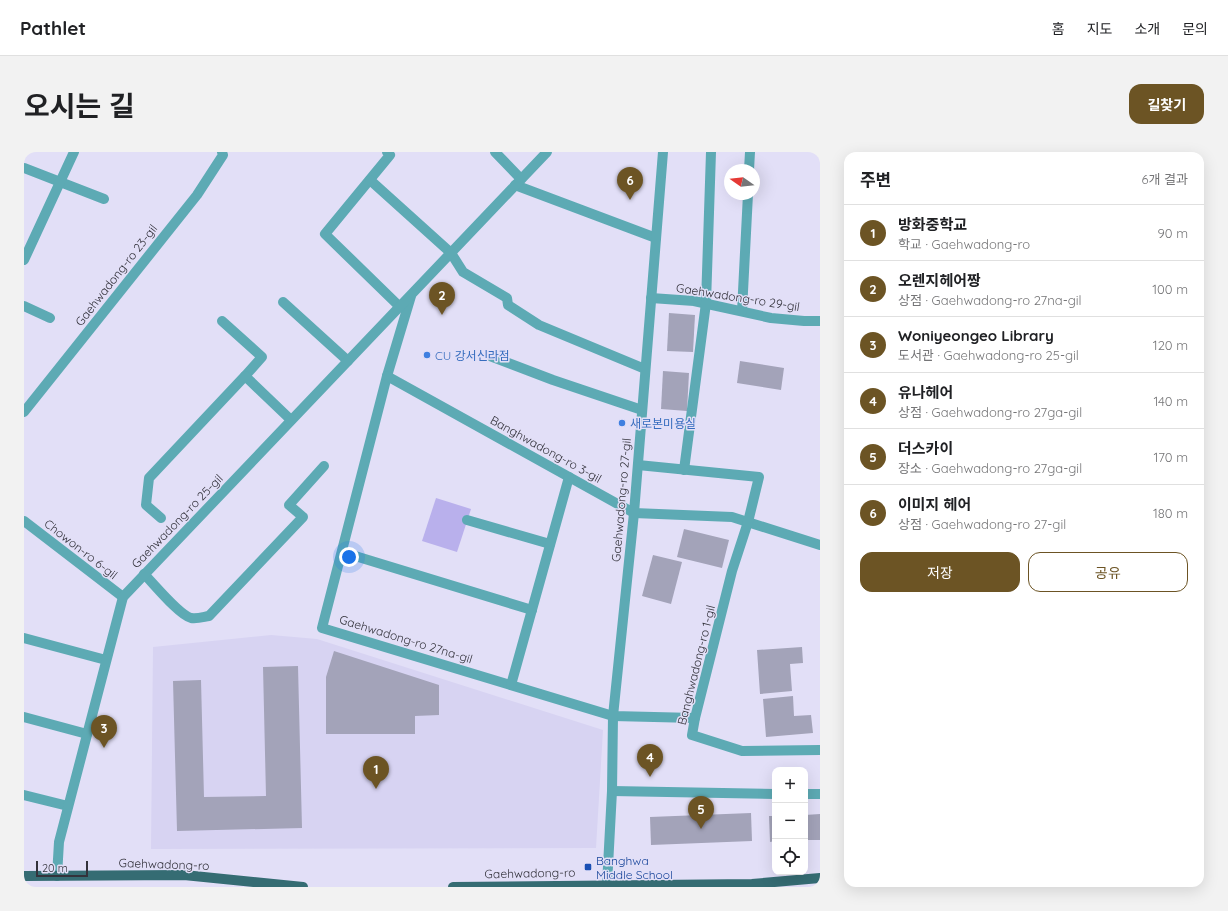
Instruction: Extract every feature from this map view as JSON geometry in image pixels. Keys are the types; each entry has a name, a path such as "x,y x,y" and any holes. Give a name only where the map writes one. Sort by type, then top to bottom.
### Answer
{"main road":[{"name":"Gaehwadong-ro","path":"24,876 184,875 303,887"},
{"name":"Gaehwadong-ro","path":"453,887 752,884 820,878"},
{"name":"Gaehwadong-ro","path":"752,884 786,887"}],"street":[{"path":"24,260 74,152"},
{"name":"Gaehwadong-ro 23-gil","path":"24,412 197,195 223,155 222,152"},
{"path":"495,152 518,182 656,238"},
{"name":"Gaehwadong-ro 25-gil","path":"57,876 59,842 123,597 547,152"},
{"name":"Gaehwadong-ro 27-gil","path":"607,885 612,791 613,716 634,513 663,152"},
{"path":"684,470 706,303 711,152"},
{"path":"749,164 750,152"},
{"path":"389,153 370,180 325,234 400,307"},
{"path":"24,168 104,199"},
{"path":"370,180 451,253 463,272 507,298 508,305 539,324 645,369"},
{"path":"742,311 748,200"},
{"name":"Gaehwadong-ro 27na-gil","path":"412,294 387,376 322,628 613,716"},
{"name":"Gaehwadong-ro 29-gil","path":"651,298 694,301 771,318 820,321"},
{"path":"283,302 348,361"},
{"path":"24,306 50,318"},
{"path":"161,518 146,504 149,478 262,357 222,321"},
{"path":"490,356 642,410"},
{"path":"245,376 291,420"},
{"name":"Banghwadong-ro 3-gil","path":"387,376 634,513 732,517 820,545"},
{"path":"638,465 759,477 748,522"},
{"path":"144,574 190,618 210,616 303,517 290,505 324,466"},
{"path":"511,685 569,477"},
{"path":"467,520 550,544"},
{"name":"Chowon-ro 6-gil","path":"24,521 123,597"},
{"name":"Banghwadong-ro 1-gil","path":"748,522 732,571 692,735 742,751 820,750"},
{"path":"342,552 532,610"},
{"path":"24,638 106,660"},
{"path":"24,716 87,734"},
{"path":"613,716 695,718"},
{"path":"612,791 772,794"},
{"path":"808,794 820,794"},
{"path":"24,795 68,806"}],"shaded area":[{"path":"436,498 471,509 457,552 422,541"},
{"path":"271,635 317,639 603,730 596,848 151,849 153,647"}],"building":[{"path":"669,313 695,315 693,352 667,351"},
{"path":"740,361 784,368 781,390 737,383"},
{"path":"663,371 689,373 687,411 661,409"},
{"path":"684,529 729,540 722,568 677,557"},
{"path":"653,555 682,562 671,604 642,596"},
{"path":"802,647 803,663 790,664 792,691 760,694 757,650"},
{"path":"334,651 439,685 439,715 415,716 415,734 326,734 326,677"},
{"path":"298,666 302,828 177,831 173,681 201,680 204,797 266,796 263,667"},
{"path":"793,696 794,716 811,715 813,733 766,737 763,699"},
{"path":"751,813 752,841 651,845 650,817"},
{"path":"820,814 820,840 808,840 808,815"},
{"path":"769,816 772,816 772,842 770,842"}],"place":[{"name":"이미지 헤어","path":"630,200"},
{"name":"오렌지헤어짱","path":"442,315"},
{"name":"CU 강서신라점","path":"427,355"},
{"name":"새로본미용실","path":"622,423"},
{"name":"Woniyeongeo Library","path":"104,748"},
{"name":"유나헤어","path":"650,777"},
{"name":"방화중학교","path":"376,789"},
{"name":"더스카이","path":"701,829"},
{"name":"Banghwa Middle School","path":"588,867"}]}
